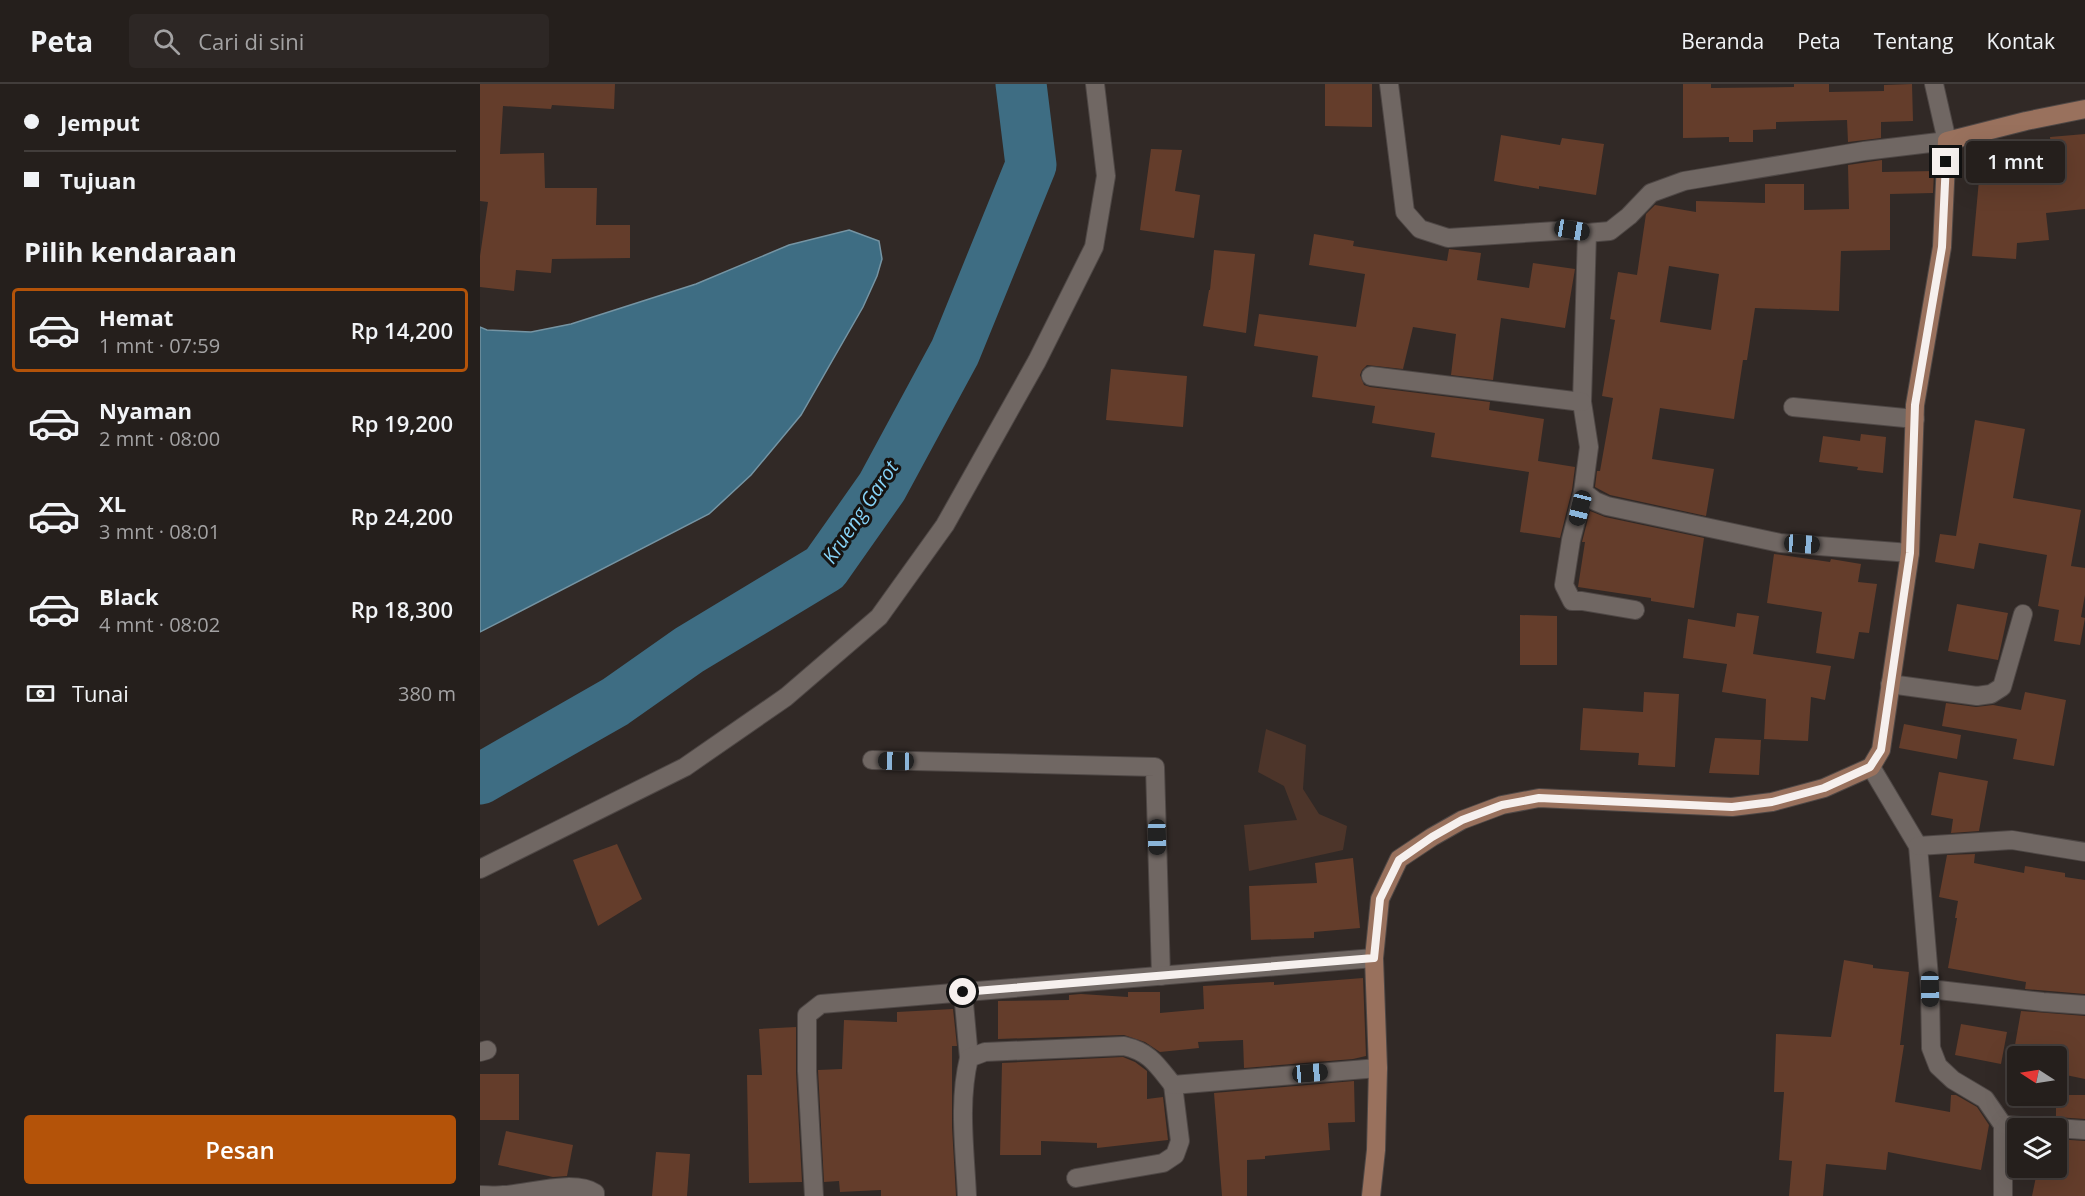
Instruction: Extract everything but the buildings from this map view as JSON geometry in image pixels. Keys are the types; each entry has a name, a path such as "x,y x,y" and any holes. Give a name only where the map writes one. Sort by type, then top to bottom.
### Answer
{"street":[{"path":"480,869 685,767 786,697 879,617 945,525 1037,361 1094,246 1106,176 1095,84"},
{"path":"1389,84 1405,212 1420,229 1448,238 1572,230 1587,233 1610,231 1629,216 1651,193 1684,182 1864,151 1947,141 2026,121 2085,110"},
{"path":"1371,1196 1376,1150 1378,1068 1374,958 1380,899 1399,860 1462,820 1502,805 1539,798 1732,807 1772,802 1824,788 1870,767 1881,750 1910,553 1915,405 1942,247 1947,141 1934,84"},
{"path":"1587,233 1582,402 1589,447 1584,492 1571,540 1564,585 1572,601 1635,610"},
{"path":"1371,376 1582,402"},
{"path":"1792,407 1915,419"},
{"path":"1584,492 1594,501 1607,506 1780,543 1910,553"},
{"path":"1890,684 1977,696 1991,694 2002,687 2023,614"},
{"path":"872,760 1155,767 1161,976"},
{"path":"1870,767 1918,846 1930,989 1931,1048 1938,1066 1953,1080 1985,1099 2003,1125 2003,1196"},
{"path":"1918,846 2012,840 2085,852"},
{"path":"814,1196 807,1071 807,1016 821,1004 1374,958"},
{"path":"1930,989 2085,1005"},
{"path":"963,992 969,1058 962,1101 967,1196"},
{"path":"969,1058 986,1052 1124,1046 1140,1050 1154,1062 1173,1085 1180,1141 1175,1155 1163,1163 1076,1178"},
{"path":"1173,1085 1378,1068"},
{"path":"2003,1125 2007,1125"},
{"path":"2067,1129 2085,1131"},
{"path":"480,1194 506,1195 539,1189 587,1188 595,1193 595,1196"}],"shaded area":[{"path":"1266,729 1306,745 1303,789 1319,814 1347,826 1343,850 1249,871 1244,825 1297,820 1284,786 1258,772"}],"water":[{"path":"849,230 879,241 882,259 877,276 863,307 801,415 751,475 709,514 480,632 480,327 487,330 531,332 571,324 696,284 789,245"}],"waterway":[{"name":"Krueng Garot","path":"480,779 615,702 689,650 825,568 882,487 955,352 1031,165 1021,84"}],"route":[{"path":"963,992 1374,958 1380,899 1399,860 1462,820 1502,805 1539,798 1732,807 1772,802 1824,788 1870,767 1881,750 1910,553 1915,405 1942,247 1946,162"}]}
